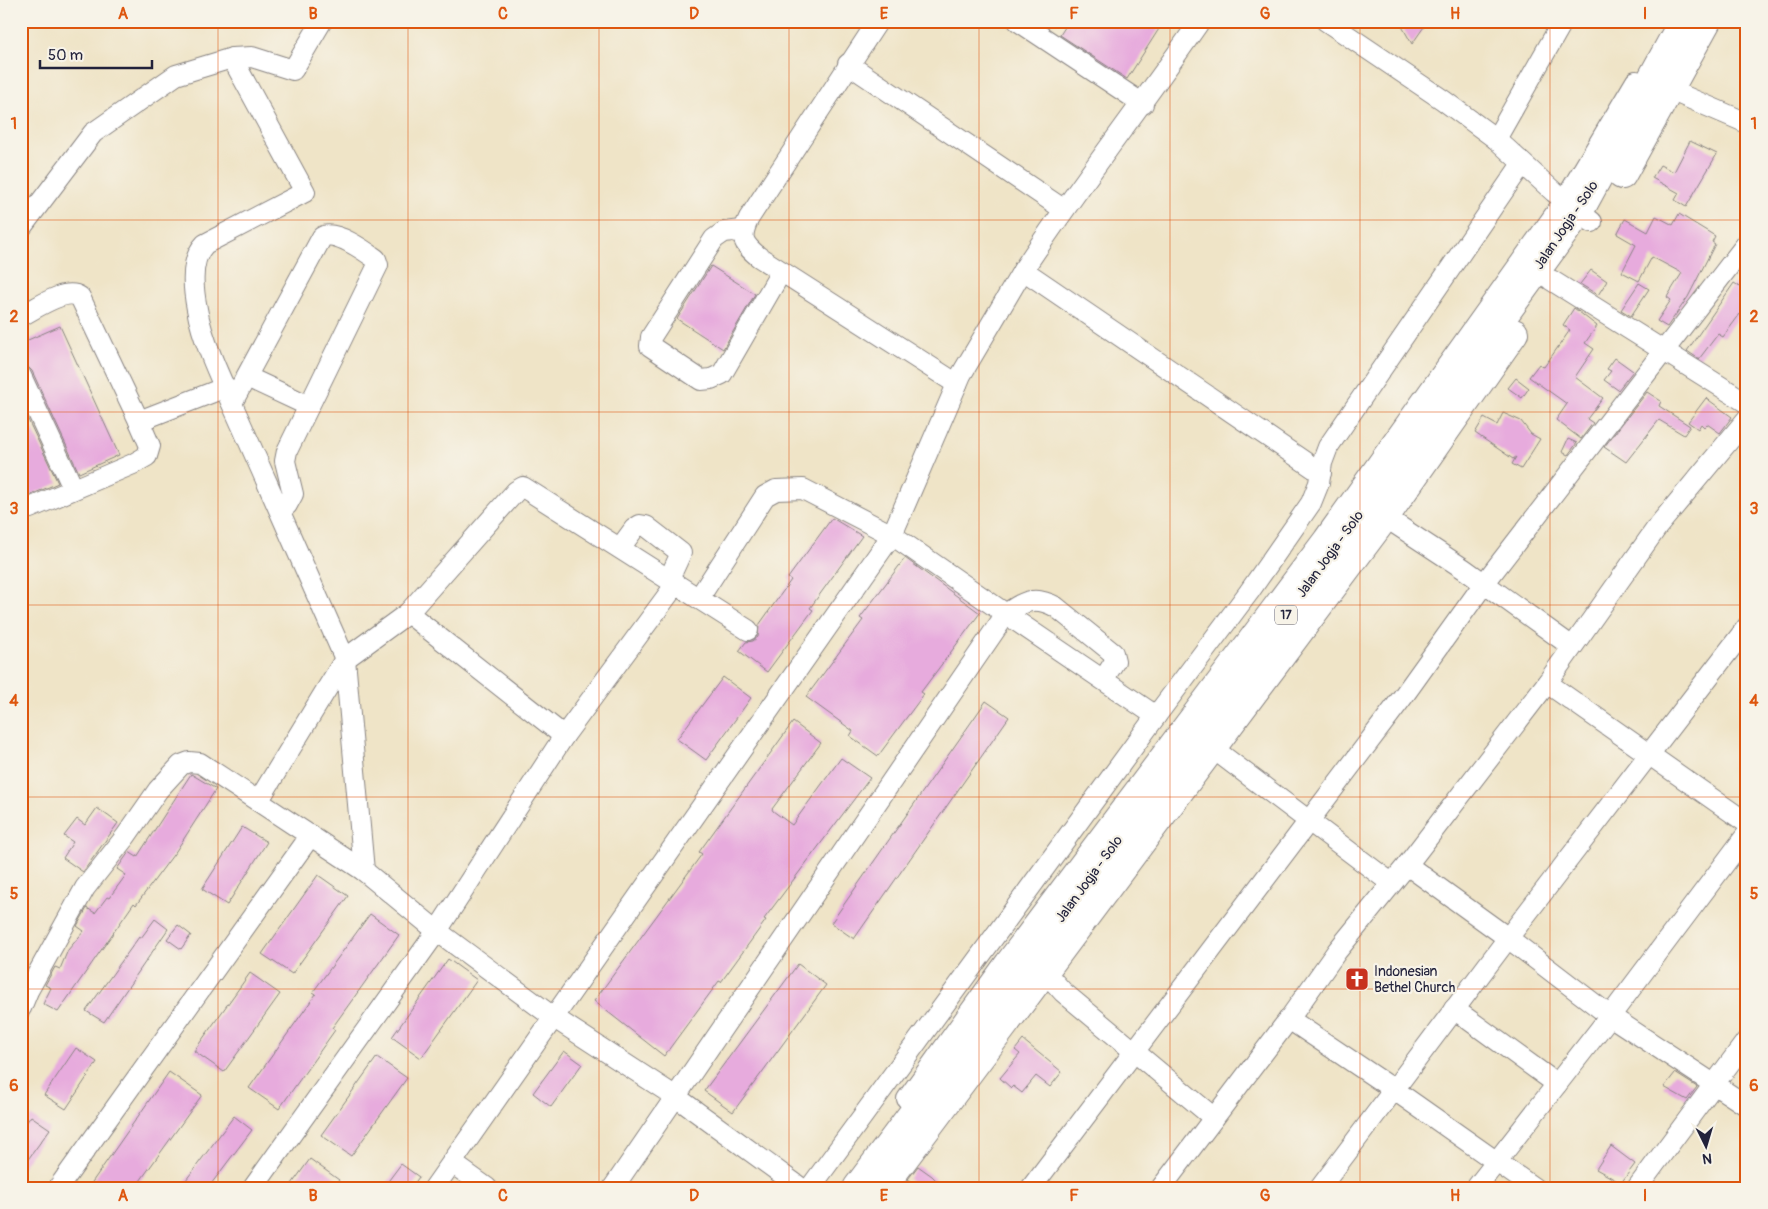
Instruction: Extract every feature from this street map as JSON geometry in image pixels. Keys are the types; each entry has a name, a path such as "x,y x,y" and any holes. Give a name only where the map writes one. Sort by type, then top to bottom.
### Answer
{"highway":[{"name":"Jalan Jogja - Solo","path":"868,1177 1045,972 1211,747 1366,509 1551,280 1579,212 1683,21"},
{"name":"Jalan Jogja - Solo","path":"868,1177 1366,509 1579,212 1670,90 1706,21"}],"street":[{"path":"21,228 93,133 176,76 232,58 252,56 293,70 322,21"},
{"path":"878,21 848,64 743,230 744,243 781,272 958,384"},
{"path":"1018,21 1143,104"},
{"path":"434,1188 892,535 958,384 1023,270 1063,209 1143,104 1200,21"},
{"path":"1326,21 1443,100 1496,139 1522,164 1579,212 1638,77 1667,21"},
{"path":"1496,139 1563,21"},
{"path":"232,58 305,192 205,244 198,250 195,260 197,310 203,332 229,395 345,659 364,871"},
{"path":"848,64 1063,209"},
{"path":"1670,90 1747,123"},
{"path":"810,1188 1249,592 1311,503 1320,483 1328,447 1522,164"},
{"path":"743,230 724,232 714,238 651,337 650,346 701,380 711,379 722,374 781,272"},
{"path":"139,421 229,395 247,376 322,236 331,234 376,259 378,265 287,451 286,461 293,494 280,511"},
{"path":"1031,1188 1310,820 1483,585 1747,243"},
{"path":"1023,270 1321,473"},
{"path":"1551,280 1664,349 1747,403"},
{"path":"21,316 65,295 74,293 80,297 150,446 147,456 133,464 30,508"},
{"path":"21,376 73,488"},
{"path":"247,376 309,406"},
{"path":"1161,1188 1289,1019 1337,950 1407,865 1547,683 1571,646 1658,526 1747,419"},
{"path":"258,800 345,659 408,612 519,488 526,488 748,630"},
{"path":"699,598 765,496 776,490 803,489 892,535 1156,716"},
{"path":"1366,509 1483,585 1571,646"},
{"path":"253,1188 437,931 564,736 673,582 681,553 646,526 640,525 634,529 620,548"},
{"path":"613,1188 1006,614 1020,602 1031,599 1046,601 1056,607 1113,653 1115,661 1103,680"},
{"path":"408,612 564,736"},
{"path":"1320,1188 1508,938 1747,627"},
{"path":"1547,683 1747,822"},
{"path":"1211,747 1391,883"},
{"path":"21,1008 28,991 84,888 126,836 158,790 181,764 189,762 200,763 364,871 437,931 553,1017 676,1097 801,1188"},
{"path":"1476,1188 1558,1084 1747,834"},
{"path":"58,1188 311,835"},
{"path":"1407,865 1508,938 1610,1016 1747,1106"},
{"path":"1045,972 1063,992 1214,1118"},
{"path":"1454,1009 1558,1084"},
{"path":"1289,1019 1394,1089 1496,1163 1534,1188"},
{"path":"1637,1188 1747,1040"},
{"path":"452,1163 486,1188"},
{"path":"842,1188 868,1177"}],"building":[{"path":"1069,21 1164,21 1127,79 1060,35"},
{"path":"1399,21 1428,21 1412,44"},
{"path":"1690,141 1717,154 1686,207 1675,200 1679,193 1652,178 1660,165 1674,172"},
{"path":"1679,214 1715,236 1712,242 1715,244 1688,297 1667,327 1657,321 1671,300 1667,297 1682,273 1652,257 1639,281 1622,272 1636,245 1617,234 1625,219 1648,232 1656,216 1673,225"},
{"path":"711,266 755,294 723,349 677,319"},
{"path":"1591,270 1607,281 1598,295 1580,284"},
{"path":"1639,283 1649,289 1631,316 1621,310"},
{"path":"1734,283 1747,291 1747,319 1740,314 1723,337 1718,334 1699,359 1687,351"},
{"path":"1574,308 1597,326 1585,343 1594,349 1575,377 1603,398 1587,419 1593,423 1581,439 1556,420 1567,404 1529,377 1539,364 1544,367 1570,330 1563,325"},
{"path":"60,326 119,455 79,473 32,371 27,366 21,364 21,343"},
{"path":"1615,358 1633,371 1618,390 1604,380 1611,371 1607,369"},
{"path":"1516,378 1529,388 1522,398 1508,388"},
{"path":"1647,392 1661,401 1659,406 1690,426 1684,435 1659,420 1626,462 1604,447"},
{"path":"1706,398 1732,417 1720,433 1707,424 1704,427 1701,424 1698,429 1688,422"},
{"path":"21,405 58,483 26,497 21,487"},
{"path":"1503,413 1521,421 1531,434 1540,439 1521,469 1512,464 1516,457 1513,459 1475,433 1484,418 1497,425"},
{"path":"1568,439 1577,443 1568,455 1562,452"},
{"path":"832,518 862,536 810,608 813,610 767,672 739,651 746,642 753,641 758,637 759,625 791,580 788,578"},
{"path":"905,558 980,613 921,692 924,694 878,756 850,736 853,731 806,697 863,620 860,618"},
{"path":"723,677 751,698 706,760 677,739"},
{"path":"986,701 1009,717 854,939 831,923"},
{"path":"793,722 821,743 772,809 792,825 841,758 870,778 764,919 766,920 721,982 719,981 664,1056 594,1001 702,854 699,852"},
{"path":"191,774 216,789 176,851 136,905 134,903 58,1012 43,1004 51,988 45,985 55,967 60,969 68,950 84,931 77,926 87,908 95,913 107,897 109,898 126,875 117,869 129,852 137,857"},
{"path":"97,808 118,823 83,872 63,858 73,842 64,836 77,819 85,825"},
{"path":"242,827 267,842 227,905 202,889"},
{"path":"318,875 348,896 292,974 262,954"},
{"path":"370,914 399,935 332,1028 335,1030 279,1109 249,1088 316,994 313,992"},
{"path":"155,919 168,929 104,1022 86,1011 139,937 141,938"},
{"path":"178,925 191,935 181,949 167,939"},
{"path":"448,959 477,980 421,1058 392,1037"},
{"path":"798,964 826,985 733,1112 704,1091"},
{"path":"250,973 280,994 224,1072 194,1051"},
{"path":"1023,1040 1062,1072 1050,1087 1036,1076 1022,1093 1013,1086 1011,1088 1000,1078 1020,1054 1015,1050"},
{"path":"76,1048 97,1062 66,1109 44,1095"},
{"path":"564,1051 582,1064 551,1107 533,1093"},
{"path":"377,1057 407,1078 351,1156 321,1135"},
{"path":"169,1072 202,1095 135,1188 88,1188"},
{"path":"1675,1073 1697,1087 1687,1100 1664,1087"},
{"path":"31,1116 50,1129 21,1169 21,1130"},
{"path":"234,1116 252,1130 208,1188 180,1188"},
{"path":"1611,1146 1635,1164 1621,1183 1596,1169"},
{"path":"310,1159 339,1180 334,1188 289,1188"},
{"path":"401,1164 419,1177 411,1188 383,1188"},
{"path":"918,1166 944,1188 920,1188 908,1179"}],"place":[{"name":"Indonesian Bethel Church","path":"1357,979"}]}
